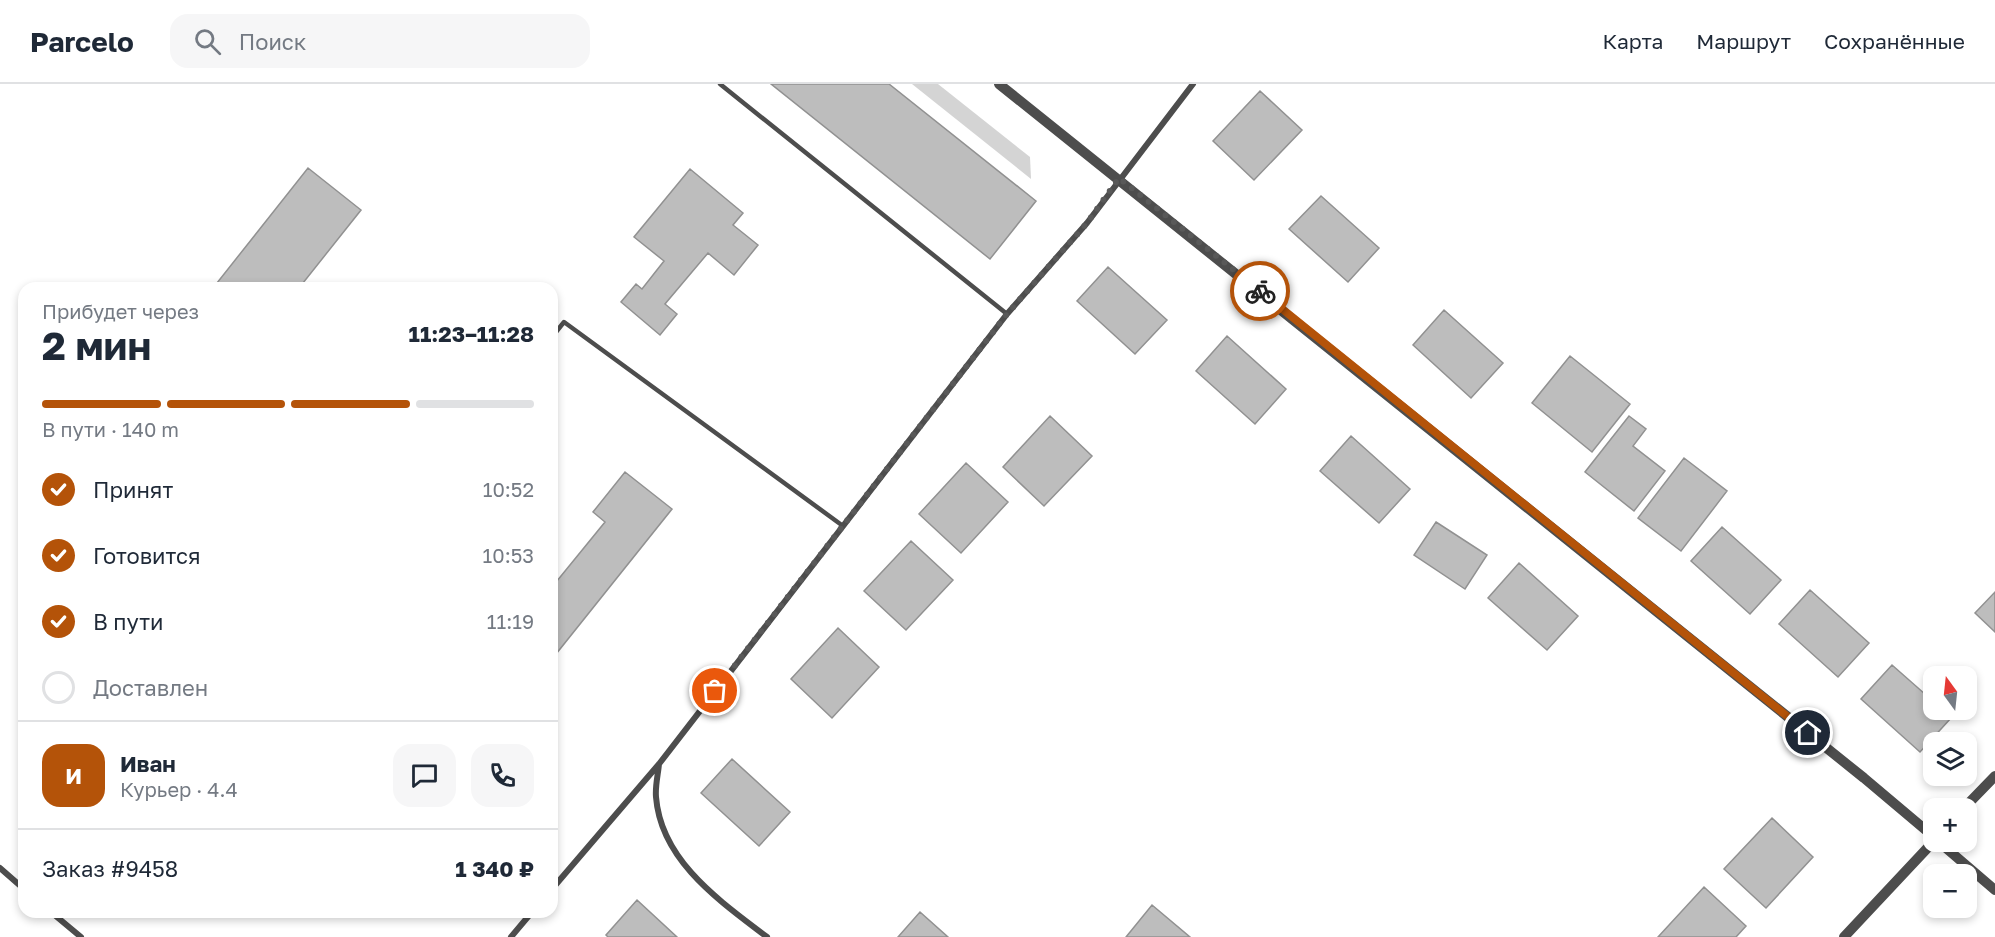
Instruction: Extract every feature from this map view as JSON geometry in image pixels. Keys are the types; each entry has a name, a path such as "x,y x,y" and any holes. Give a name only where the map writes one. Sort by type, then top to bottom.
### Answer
{"street":[{"path":"999,84 1864,778 1923,829"},
{"path":"558,882 659,764 1007,314 1087,223 1119,178 1193,84"},
{"path":"659,764 656,796 663,829 680,859 712,895 767,937"},
{"path":"1974,798 1995,776"},
{"path":"1844,937 1923,851"},
{"path":"1951,852 1995,890"},
{"path":"0,868 18,884"},
{"path":"58,918 81,937"},
{"path":"511,937 527,918"}],"lane":[{"path":"720,84 1007,314"},
{"path":"558,330 564,322 843,526"}],"shaded area":[{"path":"912,84 938,84 1030,157 1031,179"}],"building":[{"path":"771,84 889,84 1036,201 990,259"},
{"path":"1260,91 1302,130 1254,180 1213,141"},
{"path":"308,168 361,210 304,282 218,282"},
{"path":"690,169 743,213 733,225 758,245 734,275 708,253 665,304 677,314 660,335 621,302 636,284 642,289 664,261 634,237"},
{"path":"1321,196 1379,248 1348,282 1289,229"},
{"path":"1108,267 1167,320 1135,354 1077,301"},
{"path":"1444,310 1503,363 1471,398 1413,345"},
{"path":"1227,336 1286,389 1255,424 1196,371"},
{"path":"1570,356 1630,404 1592,452 1532,403"},
{"path":"1050,416 1092,456 1044,506 1003,467"},
{"path":"1629,416 1646,429 1633,446 1665,471 1634,511 1585,472"},
{"path":"1351,436 1410,489 1379,523 1320,471"},
{"path":"1684,458 1727,491 1681,551 1638,518"},
{"path":"966,463 1008,502 961,553 919,514"},
{"path":"625,472 672,509 558,652 558,580 605,522 593,512"},
{"path":"1436,522 1487,555 1465,589 1414,555"},
{"path":"1722,527 1781,580 1750,614 1691,561"},
{"path":"911,541 953,580 906,630 864,591"},
{"path":"1519,563 1578,616 1547,650 1488,598"},
{"path":"1810,590 1869,643 1838,677 1779,624"},
{"path":"1995,592 1995,632 1975,613"},
{"path":"838,628 879,667 832,718 791,679"},
{"path":"1892,665 1923,692 1923,720 1949,720 1938,732 1923,732 1923,749 1920,752 1861,699"},
{"path":"732,759 790,812 759,846 701,793"},
{"path":"1772,818 1813,857 1766,908 1724,869"},
{"path":"1704,887 1746,926 1736,937 1658,937"},
{"path":"637,900 677,937 608,937 606,935"},
{"path":"1152,905 1190,937 1126,937"},
{"path":"920,912 948,937 898,937"}],"way so far":[{"path":"715,691 1007,314 1087,223 1119,178 1260,291"}],"route":[{"path":"1260,291 1808,733"}]}
